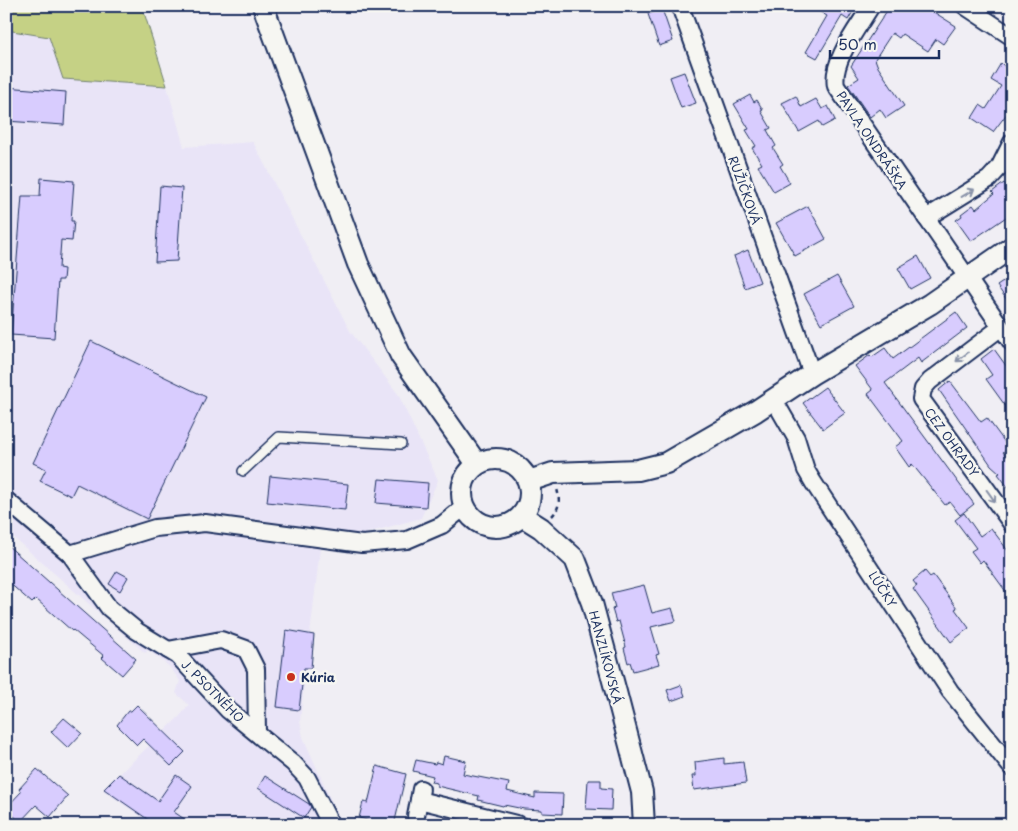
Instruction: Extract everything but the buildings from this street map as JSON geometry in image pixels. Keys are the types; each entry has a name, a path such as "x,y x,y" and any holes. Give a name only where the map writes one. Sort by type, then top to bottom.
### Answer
{"street":[{"path":"263,6 358,264 401,356 477,464"},
{"name":"RUŽIČKOVÁ","path":"680,6 812,374"},
{"name":"PAVLA ONDRÁŠKA","path":"871,6 836,67 834,77 836,86 967,279"},
{"path":"965,6 1012,37"},
{"path":"926,218 989,179 999,168 1012,142"},
{"path":"529,481 553,473 638,470 666,463 774,400 812,374 930,304 1012,247"},
{"path":"967,279 1012,343"},
{"name":"CEZ OHRADY","path":"1000,328 930,381 922,389 921,399 1012,524"},
{"name":"LÚČKY","path":"774,400 796,438 806,470 813,482 950,691 1012,768"},
{"path":"497,458 507,460 524,472 529,481 531,496 526,510 515,522 496,528 486,526 470,516 464,507 462,488 470,470 486,460 497,458"},
{"name":"J. PSOTNÉHO","path":"6,500 70,554 109,608 137,631 178,656 228,710 293,763 306,778 331,825"},
{"path":"70,554 155,528 205,524 362,544 407,540 442,525 464,507"},
{"name":"HANZLÍKOVSKÁ","path":"522,516 541,528 575,559 592,603 642,792 644,825"},
{"name":"J. PSOTNÉHO","path":"168,650 221,640 246,649 256,669 257,733"},
{"path":"419,801 520,825"}],"lane":[{"path":"243,471 278,437 400,444"}],"path":[{"path":"541,528 557,512 560,502 553,473"}],"shaded area":[{"path":"6,30 49,37 63,79 167,86 184,147 253,142 350,331 398,394 438,480 421,518 356,536 321,540 300,721 303,737 342,825 153,825 103,790 189,705 176,693 180,681 170,667 148,650 145,653 6,531"}],"green space":[{"path":"6,6 142,6 167,86 63,79 49,37 6,30"}],"place":[{"name":"Kúria","path":"291,677"}]}
